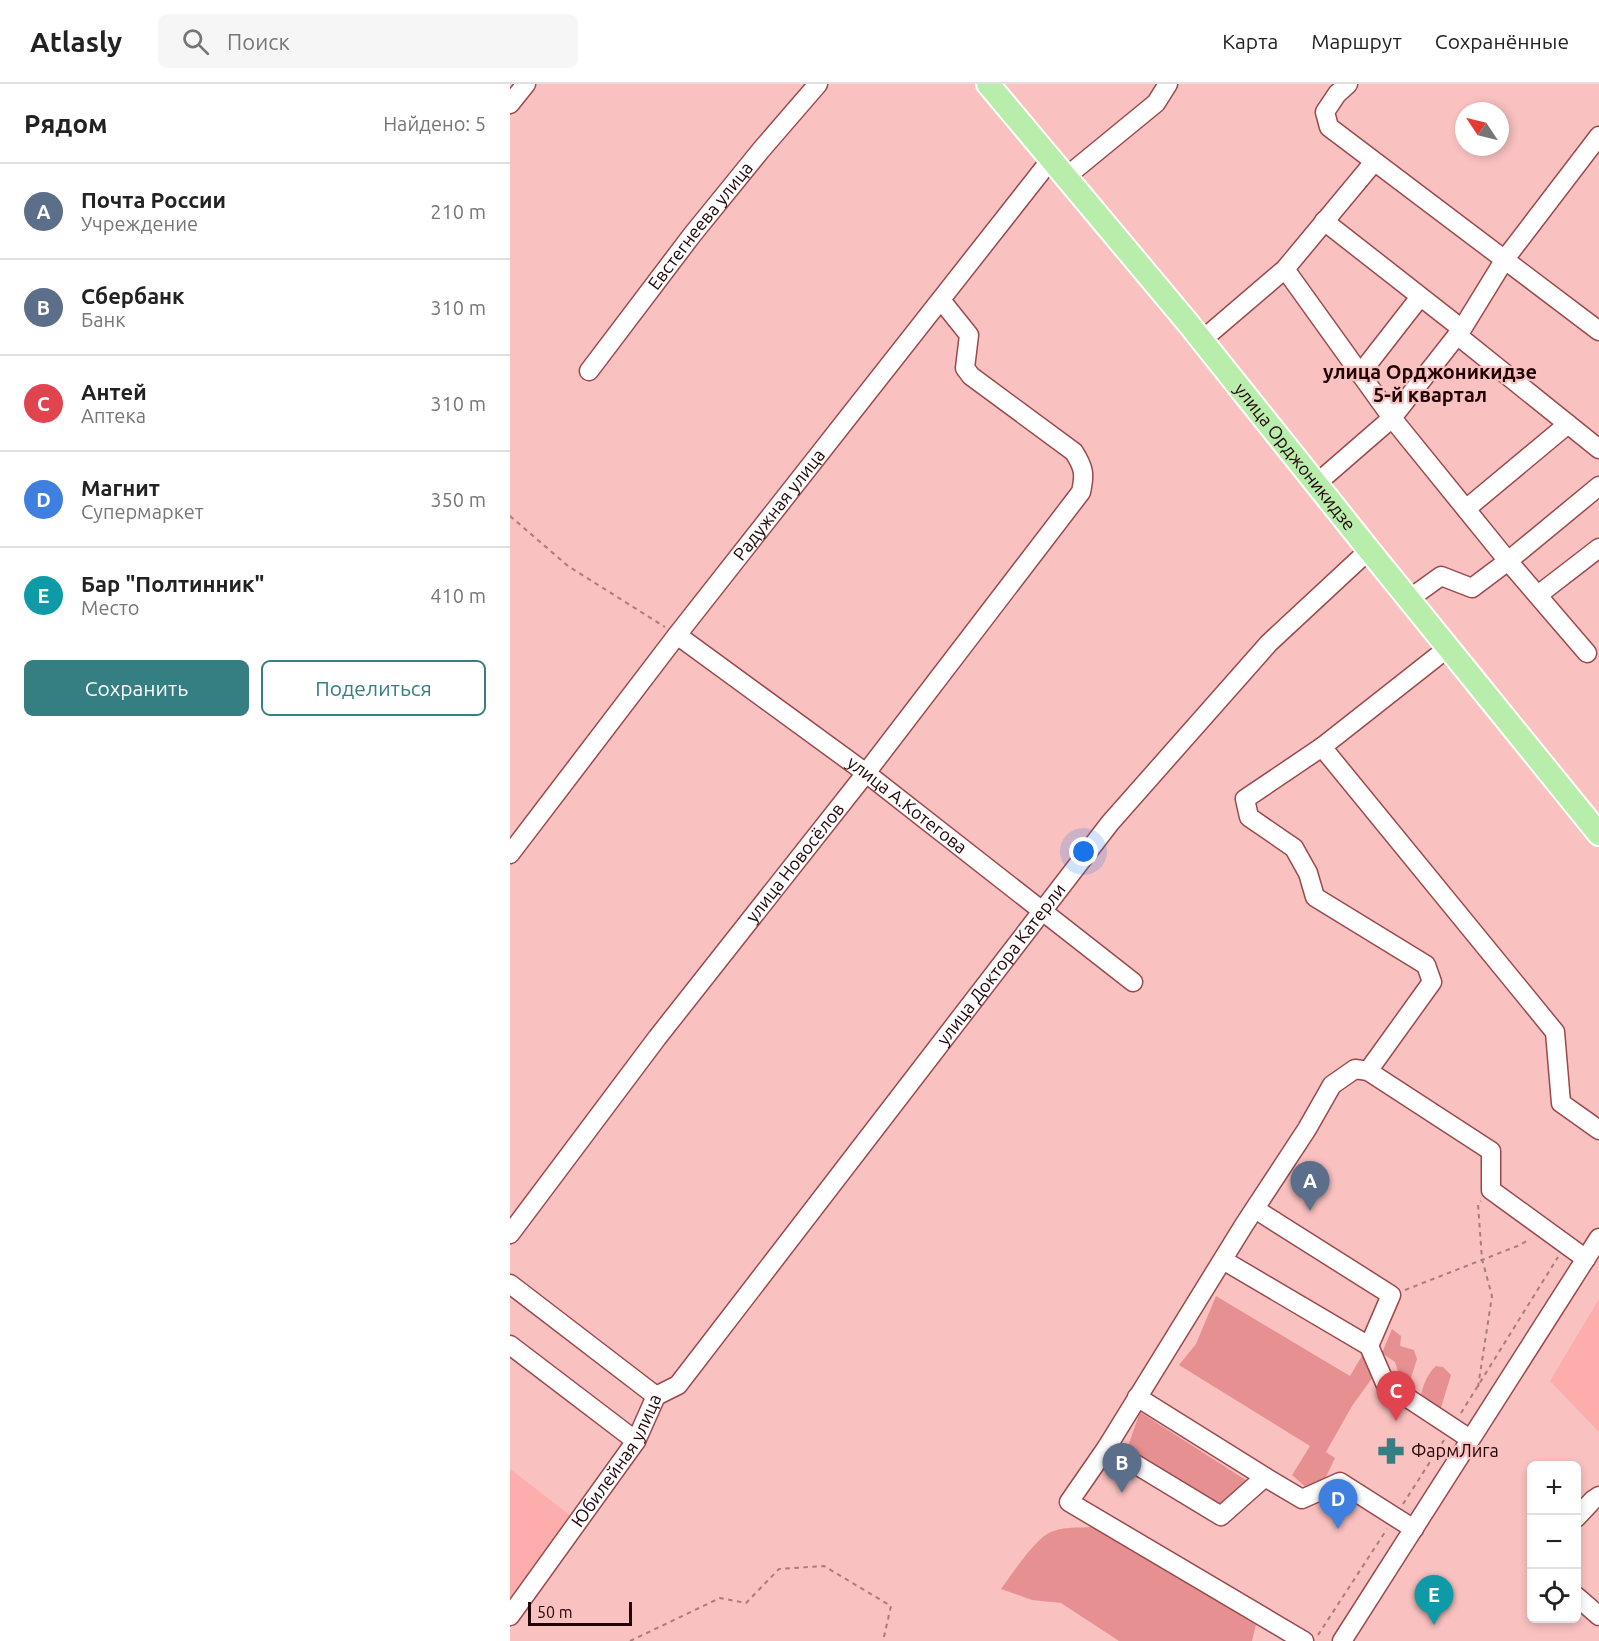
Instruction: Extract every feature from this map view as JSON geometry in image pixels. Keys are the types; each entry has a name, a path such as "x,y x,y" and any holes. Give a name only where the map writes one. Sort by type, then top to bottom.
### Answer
{"main road":[{"name":"улица Орджоникидзе","path":"988,84 1202,340 1599,834"}],"street":[{"path":"510,104 526,84"},
{"name":"Евстегнеева улица","path":"590,371 692,235 818,84"},
{"path":"1067,176 1156,103 1168,84"},
{"path":"1348,84 1337,94 1325,112 1329,127 1599,331"},
{"path":"1316,484 1392,418 1459,332 1505,259 1599,136"},
{"name":"Радужная улица","path":"510,854 677,636 1052,158"},
{"path":"1202,340 1285,269 1374,162"},
{"path":"1324,221 1420,297 1599,449"},
{"path":"1285,269 1392,418 1508,561 1587,653"},
{"path":"1360,374 1420,297"},
{"name":"улица Новосёлов","path":"510,1234 657,1038 866,773 1081,492 1085,477 1074,452 971,376 965,368 969,335 941,300"},
{"path":"1466,509 1568,424"},
{"path":"1409,598 1441,576 1472,588 1599,486"},
{"path":"1538,595 1599,548"},
{"name":"улица Доктора Катерли","path":"656,1396 678,1385 1110,823 1269,643 1369,550"},
{"name":"улица А.Котегова","path":"677,636 866,773 1134,982"},
{"path":"1368,1071 1432,982 1426,965 1315,897 1308,873 1294,848 1249,818 1245,799 1322,747 1449,647"},
{"path":"1322,747 1554,1032 1561,1103 1599,1130"},
{"path":"1304,1641 1069,1502 1107,1447 1307,1129 1332,1085 1355,1069 1368,1071 1491,1151 1491,1190 1586,1259"},
{"path":"1255,1209 1392,1295 1369,1346"},
{"path":"1342,1641 1599,1238"},
{"path":"1223,1260 1369,1346 1385,1383 1470,1439"},
{"name":"Юбилейная улица","path":"510,1284 656,1396 636,1441 510,1616"},
{"path":"510,1345 636,1441"},
{"path":"1137,1397 1302,1499 1340,1482 1414,1529"},
{"path":"1107,1447 1221,1516 1265,1478"},
{"path":"1579,1515 1599,1496"},
{"path":"1581,1600 1599,1616"}],"path":[{"path":"510,516 568,566 677,636"},
{"path":"1478,1388 1492,1296 1482,1259 1478,1204 1491,1190"},
{"path":"1392,1295 1520,1245 1545,1230"},
{"path":"1314,1641 1478,1388 1566,1245"},
{"path":"630,1641 720,1598 746,1603 779,1569 824,1566 891,1606 883,1641"}],"shaded area":[{"path":"1216,1296 1350,1376 1366,1349 1373,1377 1352,1406 1326,1452 1335,1458 1322,1485 1309,1490 1292,1475 1310,1446 1179,1365 1196,1344"},
{"path":"1599,1299 1599,1432 1550,1381"},
{"path":"1392,1329 1401,1336 1400,1346 1414,1350 1417,1359 1408,1387 1402,1384 1395,1362 1382,1353"},
{"path":"1436,1366 1443,1367 1451,1375 1439,1414 1420,1401 1425,1382"},
{"path":"1140,1412 1252,1484 1216,1508 1127,1449"},
{"path":"510,1469 571,1516 510,1600"},
{"path":"1093,1527 1125,1542 1256,1625 1252,1641 1119,1641 1061,1603 1032,1600 1001,1589 1041,1538 1052,1531"}],"place":[{"name":"Почта России","path":"1310,1211"},
{"name":"Антей","path":"1396,1421"},
{"name":"ФармЛига","path":"1391,1451"},
{"name":"Сбербанк","path":"1122,1493"},
{"name":"Магнит","path":"1338,1529"},
{"name":"Бар \"Полтинник\"","path":"1434,1625"}],"district":[{"name":"улица Орджоникидзе 5-й квартал","path":"1430,384"}]}
